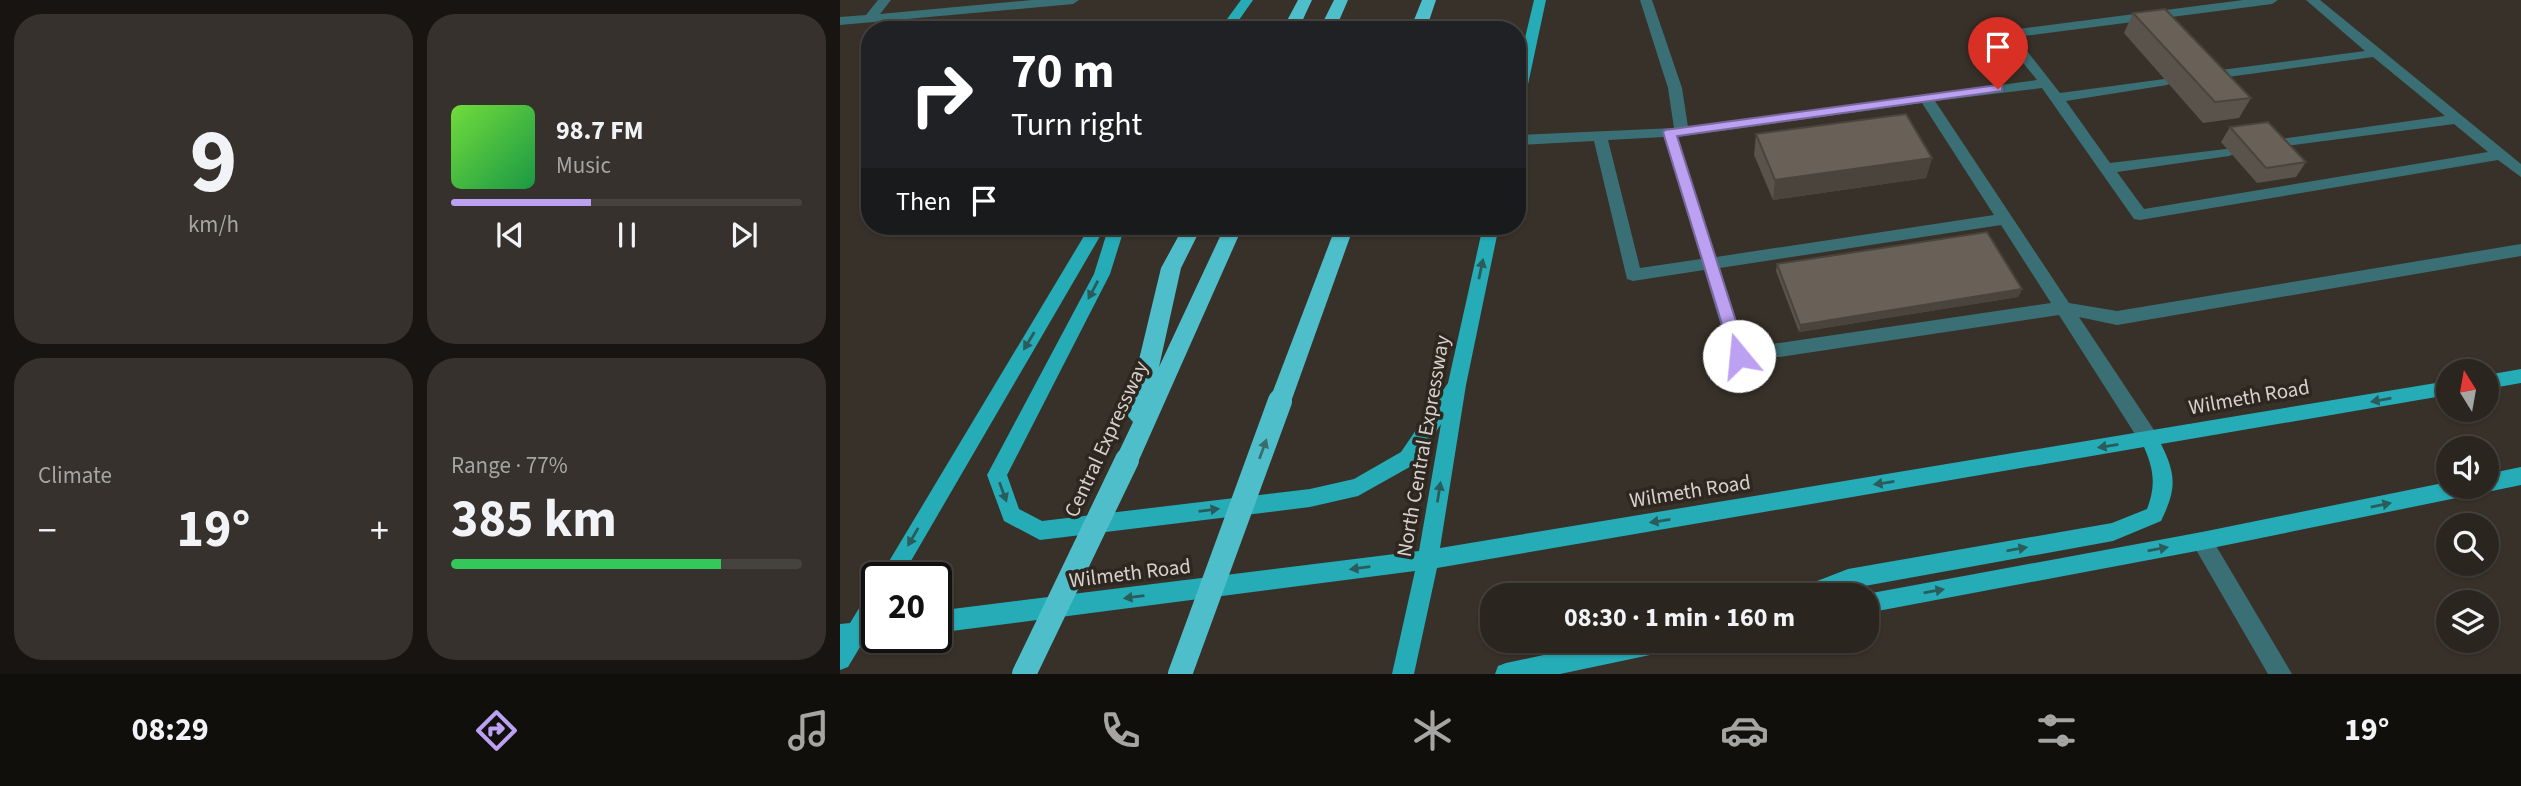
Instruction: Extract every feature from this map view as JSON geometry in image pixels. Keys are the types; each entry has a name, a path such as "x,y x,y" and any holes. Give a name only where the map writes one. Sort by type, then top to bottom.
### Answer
{"highway":[{"path":"1294,21 1305,0"},
{"path":"1331,21 1341,0"},
{"path":"1421,21 1429,0"},
{"path":"1127,460 1171,268 1188,235"},
{"name":"Central Expressway","path":"1024,674 1127,460 1230,235"},
{"path":"1180,674 1342,235"}],"main road":[{"path":"1232,21 1247,0"},
{"path":"1526,63 1540,0"},
{"path":"898,562 1093,235"},
{"path":"1114,235 1102,274 997,475 1011,514 1040,531 1310,498 1358,487 1408,457 1457,385"},
{"name":"North Central Expressway","path":"1403,674 1428,560 1457,385 1489,235"},
{"path":"2499,380 2521,376"},
{"name":"Wilmeth Road","path":"952,620 1428,560 2436,390"},
{"path":"1838,583 2113,532 2154,515 2163,494 2165,472 2149,439"},
{"path":"2499,481 2521,476"},
{"path":"1879,601 2202,541 2436,493"},
{"path":"840,659 858,632"},
{"path":"1506,674 1607,653"}],"lane":[{"path":"870,18 885,0"},
{"path":"840,21 994,4 1073,0"},
{"path":"1646,0 1675,88 1676,132 1710,262 1739,356 2063,308 2116,318 2521,250"},
{"path":"2272,0 2007,34 2058,98 2140,215 2501,155"},
{"path":"2312,0 2521,172"},
{"path":"2200,77 2376,53"},
{"path":"2058,98 2167,82"},
{"path":"1526,140 1676,132 2046,83"},
{"path":"1926,98 2149,439"},
{"path":"2267,146 2457,120"},
{"path":"1600,136 1633,275 2005,219"},
{"path":"2107,168 2229,151"},
{"path":"2202,541 2281,674"}],"building":[{"path":"2165,9 2251,98 2215,102 2133,13"},
{"path":"1906,114 1932,158 1775,180 1756,134"},
{"path":"2268,122 2306,162 2266,168 2230,127"},
{"path":"1987,232 2022,289 1800,325 1777,264"}],"route":[{"path":"1739,356 1670,132 1998,89"}]}
